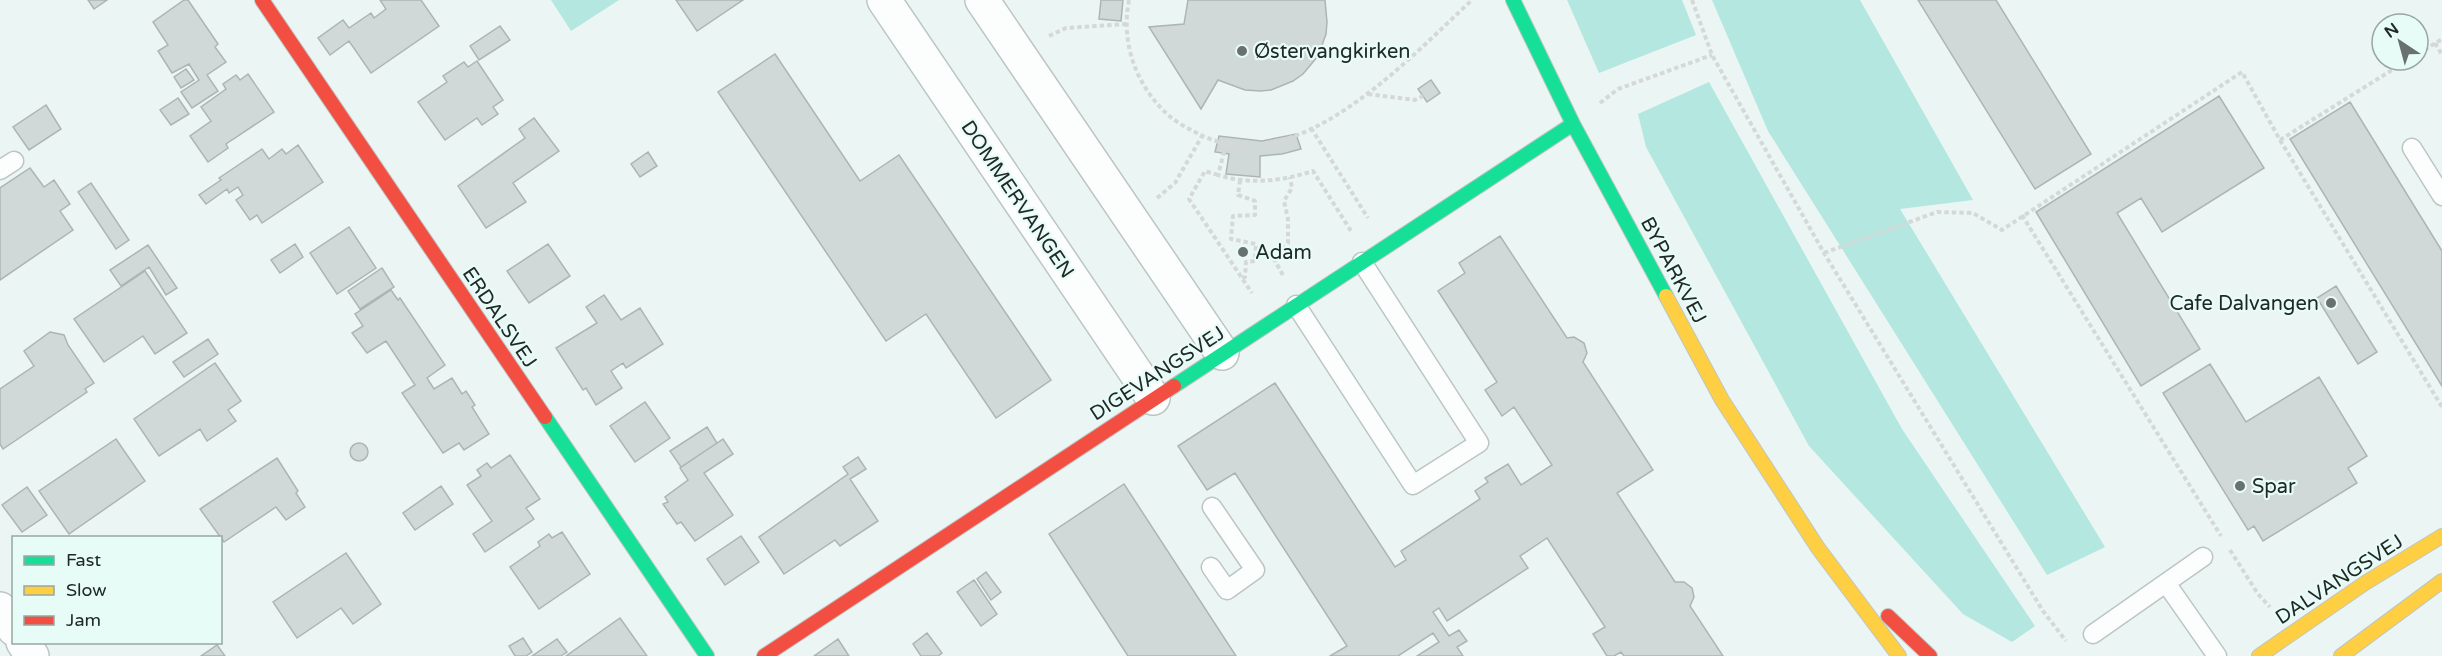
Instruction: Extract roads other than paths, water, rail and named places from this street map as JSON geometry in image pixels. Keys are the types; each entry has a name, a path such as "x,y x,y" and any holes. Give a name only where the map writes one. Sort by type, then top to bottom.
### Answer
{"street":[{"name":"ERDALSVEJ","path":"262,0 707,656"},
{"name":"DOMMERVANGEN","path":"884,0 1153,398"},
{"path":"982,0 1222,353"},
{"name":"BYPARKVEJ","path":"1513,0 1573,124 1722,400 1818,548 1899,656"},
{"name":"DIGEVANGSVEJ","path":"764,656 1153,398 1573,124"},
{"name":"DALVANGSVEJ","path":"2259,656 2442,536"},
{"name":"BYPARKVEJ","path":"1818,548 1930,656"},
{"path":"2341,656 2442,581"},
{"path":"0,609 12,626"}],"lane":[{"path":"2412,148 2442,195"},
{"path":"1296,305 1413,485 1479,443 1362,262"},
{"path":"1211,567 1227,590 1255,570 1212,507"},
{"path":"2093,634 2203,557"},
{"path":"2166,582 2217,656"}],"place":[{"name":"Østervangkirken","path":"1242,51"},
{"name":"Adam","path":"1243,252"},
{"name":"Cafe Dalvangen","path":"2331,303"},
{"name":"Spar","path":"2240,486"}]}
